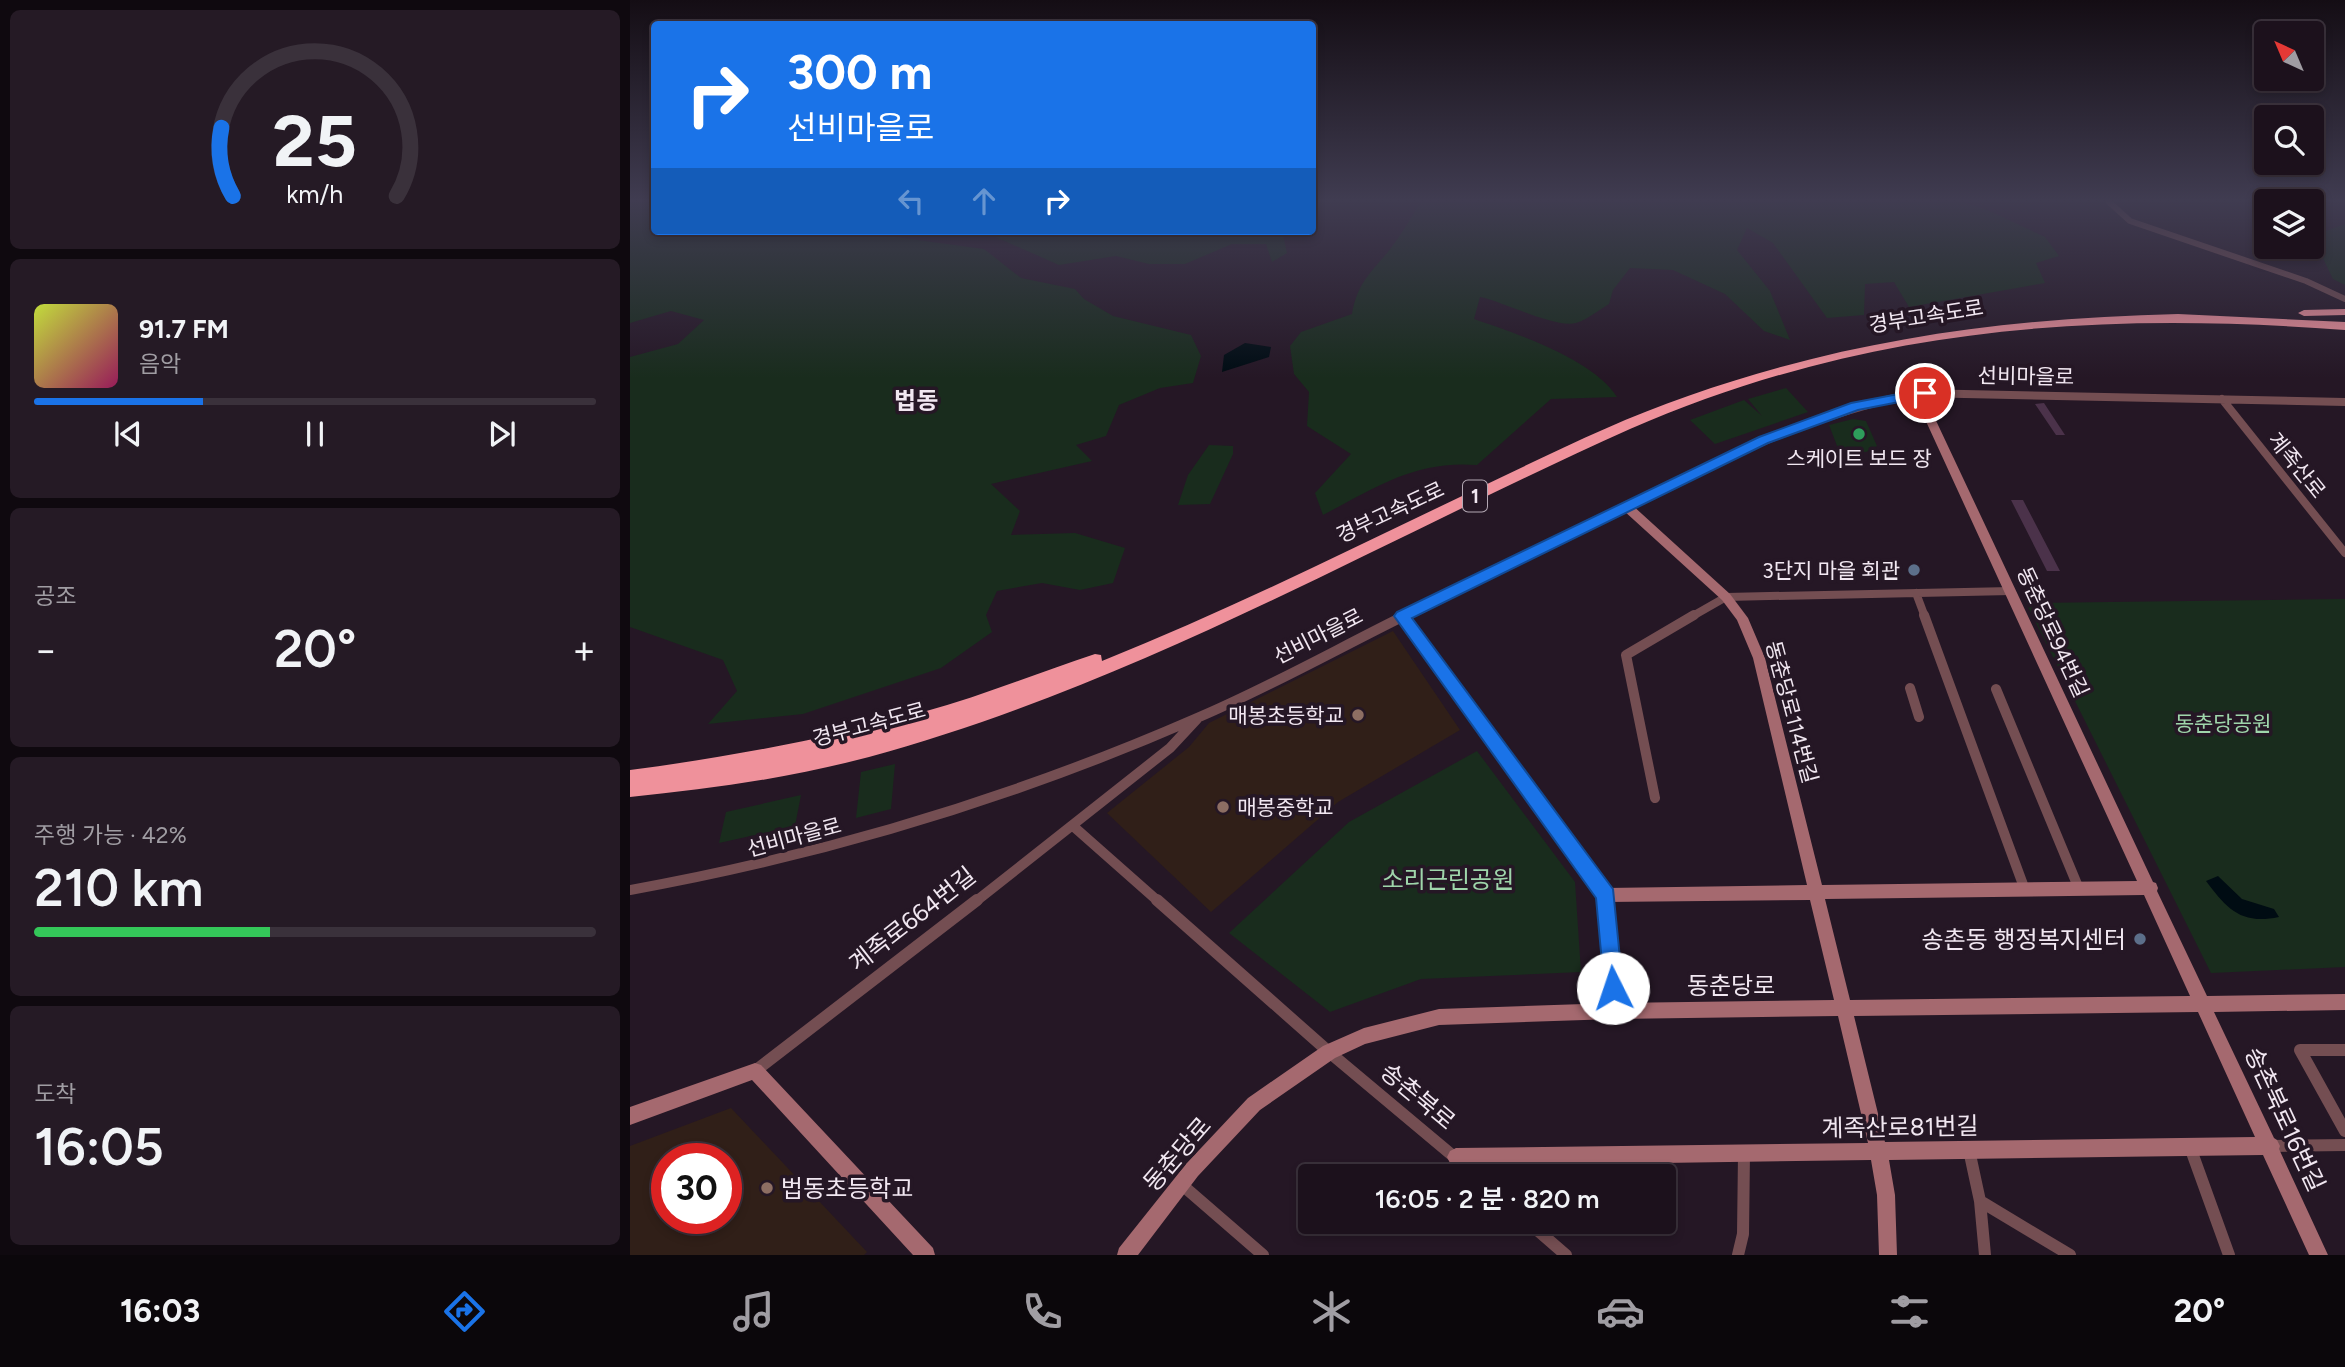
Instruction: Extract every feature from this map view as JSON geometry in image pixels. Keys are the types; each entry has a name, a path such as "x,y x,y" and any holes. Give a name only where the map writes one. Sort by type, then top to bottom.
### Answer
{"highway":[{"name":"경부고속도로","path":"630,778 784,755 963,707 1037,682 1116,652 1632,412 1682,392 1773,362 1881,335 1993,319 2137,310 2306,318 2345,326"},
{"name":"경부고속도로","path":"630,789 785,768 1003,707 1124,660 1587,443 1691,398 1832,355 1935,334 2057,320 2306,318 2345,314"}],"main road":[{"name":"동춘당로94번길","path":"1918,393 2205,1004"},
{"name":"동춘당로114번길","path":"1626,507 1726,597 1742,618 1759,658 1879,1152 1886,1195 1888,1255"},
{"path":"1606,895 2151,888"},
{"name":"동춘당로","path":"1126,1255 1181,1184 1254,1104 1329,1052 1364,1036 1439,1017 1615,1011 2345,1002"},
{"name":"송촌북로16번길","path":"2205,1004 2319,1255"},
{"path":"755,1071 926,1255"},
{"name":"계족로664번길","path":"630,1116 755,1071"},
{"name":"계족산로81번길","path":"1456,1157 2271,1146"}],"street":[{"path":"2246,261 2306,281 2345,299"},
{"name":"선비마을로","path":"630,890 756,868 856,841 1198,718 1783,432 1855,406 1918,393 2345,402"},
{"name":"계족산로","path":"2222,399 2345,553"},
{"path":"1655,799 1626,655 1726,597 2011,591"},
{"path":"1916,593 2025,890"},
{"path":"1402,616 1606,895 1615,1011"},
{"path":"1910,688 1919,717"},
{"path":"1996,689 2079,889"},
{"name":"계족로664번길","path":"755,1071 1073,826 1170,748 1198,718"},
{"name":"송촌북로","path":"1073,826 1329,1052 1464,1164"},
{"path":"2345,1050 2300,1050 2345,1131"},
{"name":"계족산로81번길","path":"2271,1146 2345,1145"},
{"path":"2190,1147 2229,1255"},
{"path":"1969,1150 1980,1201 1985,1255"},
{"path":"1738,1255 1743,1234 1744,1154"},
{"path":"1181,1184 1264,1255"},
{"path":"1980,1201 2070,1255"},
{"path":"1542,1234 1566,1255"}],"shaded area":[{"path":"1245,343 1271,347 1269,357 1222,372 1224,355"},
{"path":"1393,631 1460,730 1338,802 1211,912 1107,813 1189,747 1209,723"},
{"path":"2218,876 2242,899 2274,909 2279,917 2255,919 2245,917 2228,907 2206,881"},
{"name":"법동초등학교","path":"731,1108 867,1252 864,1255 630,1255 630,1146"}],"green space":[{"path":"630,261 999,261 1021,278 1075,289 1084,299 1113,316 1191,335 1201,356 1193,383 1160,388 1119,405 1106,436 1076,445 1092,461 991,484 1020,511 1011,535 1075,533 1125,548 1113,583 1080,590 1042,583 997,591 986,615 992,632 941,668 803,714 708,724 737,691 723,660 630,627 630,357 678,344 704,320 671,311 630,323"},
{"path":"1049,261 1087,261 1059,265"},
{"path":"1135,261 1193,261 1185,264 1149,264"},
{"path":"1381,261 1746,261 1770,291 1790,340 1764,331 1725,294 1673,270 1630,268 1613,290 1609,304 1576,323 1555,322 1480,297 1474,319 1572,359 1606,383 1617,397 1551,399 1477,465 1455,465 1415,471 1323,515 1315,493 1351,454 1307,426 1309,392 1294,374 1290,346 1301,332 1352,314 1357,295"},
{"path":"1786,261 2044,261 2036,263 2045,283 1909,307 1894,282 1865,284 1864,315 1827,318"},
{"path":"2324,261 2345,261 2345,285 2333,279"},
{"path":"1786,388 1808,412 1715,444 1690,420 1744,400 1762,416 1748,399"},
{"name":"스케이트 보드 장","path":"1853,419 1866,421 1877,446 1866,452 1839,451 1829,425"},
{"path":"1209,445 1233,446 1233,454 1210,504 1178,505 1188,475"},
{"name":"동춘당공원","path":"2345,599 2345,967 2211,973 2026,603"},
{"name":"소리근린공원","path":"1477,751 1575,882 1581,972 1421,979 1330,1012 1229,933 1349,822"},
{"path":"895,764 891,809 856,818 861,772"},
{"path":"801,795 795,826 719,843 726,812"}],"building":[{"path":"2044,403 2065,435 2056,435 2035,404"},
{"path":"2011,500 2023,500 2060,571 2047,571"}],"place":[{"name":"스케이트 보드 장","path":"1859,434"},
{"name":"3단지 마을 회관","path":"1914,570"},
{"name":"매봉초등학교","path":"1358,715"},
{"name":"매봉중학교","path":"1223,807"},
{"name":"송촌동 행정복지센터","path":"2140,939"},
{"name":"법동초등학교","path":"767,1188"}],"district":[{"name":"법동","path":"916,400"}],"route":[{"path":"1613,988 1606,895 1402,616 1744,448 1855,406 1925,393"}]}
